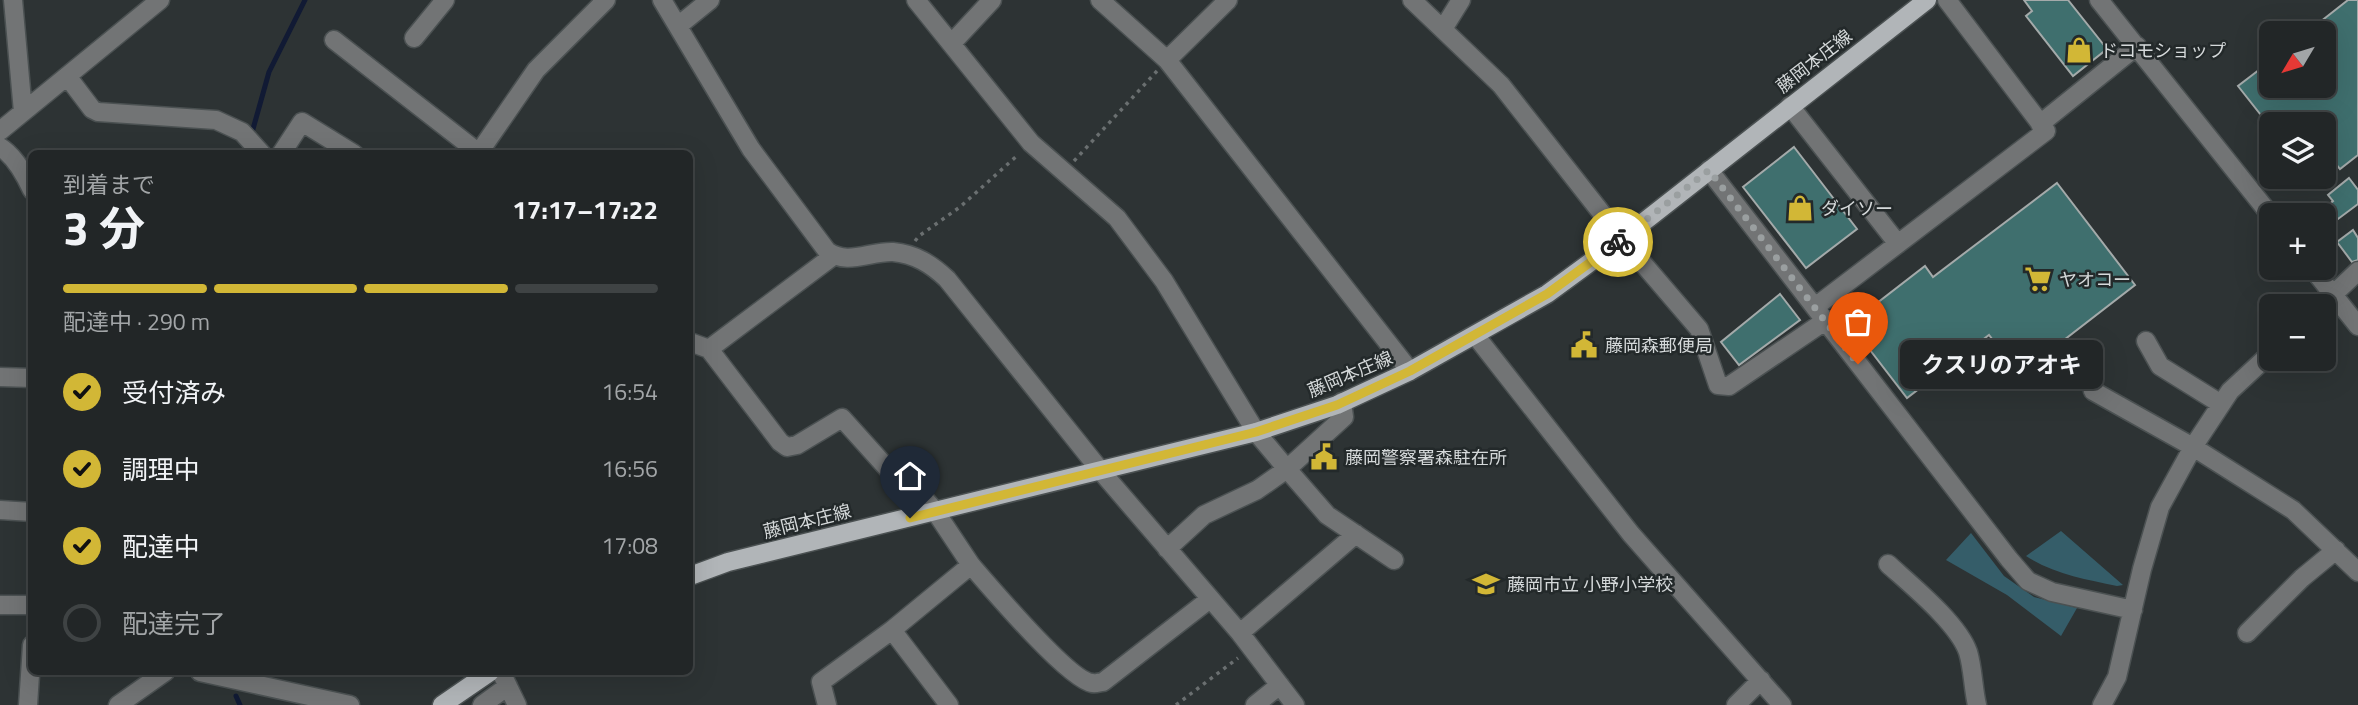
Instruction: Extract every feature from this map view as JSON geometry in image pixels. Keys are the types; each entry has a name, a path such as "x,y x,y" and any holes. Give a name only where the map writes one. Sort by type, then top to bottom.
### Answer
{"main road":[{"name":"藤岡本庄線","path":"693,575 728,562 1256,432 1342,402 1410,371 1547,294 1622,239 1918,3"},
{"path":"442,705 494,675"}],"street":[{"path":"13,0 23,112"},
{"path":"414,38 444,0"},
{"path":"482,150 536,70 606,0"},
{"path":"662,0 751,149 812,233 833,256 844,259 890,252 906,254 928,262 947,279 1100,470 1240,633 1295,705"},
{"path":"678,26 710,0"},
{"path":"916,0 1031,143 1117,218 1164,281 1256,432 1287,470 1327,514 1394,560"},
{"path":"951,43 992,0"},
{"path":"1100,0 1167,60 1410,371"},
{"path":"1167,60 1228,0"},
{"path":"1412,0 1501,85 1622,239 1699,329 1718,385 1729,386 1820,314 1898,244 2046,131 1947,0"},
{"path":"1443,29 1461,0"},
{"path":"2099,0 2261,203"},
{"path":"0,131 151,3"},
{"path":"334,40 474,150"},
{"path":"2040,124 2137,46"},
{"path":"67,76 92,109 98,112 216,120 242,132 258,150"},
{"path":"1790,106 1898,244"},
{"path":"284,150 302,122 348,150"},
{"path":"0,147 28,181"},
{"path":"1709,170 2028,581 2052,592 2133,611"},
{"path":"709,349 833,256"},
{"path":"2333,294 2358,271"},
{"path":"2336,308 2358,326"},
{"path":"1475,335 1631,534 1782,705"},
{"path":"2146,341 2160,366 2221,404"},
{"path":"693,343 709,349 780,442 787,447 797,445 842,418 905,488 917,490 935,511 971,565 1018,618 1075,674 1091,683 1103,682 1210,599"},
{"path":"2102,705 2117,677 2160,507 2193,447 2230,391 2259,364"},
{"path":"0,377 28,378"},
{"path":"2093,391 2193,447 2292,510 2358,572"},
{"path":"1167,549 1204,514 1257,490 1287,470 1345,417 1342,402"},
{"path":"0,510 28,512"},
{"path":"1240,633 1356,534"},
{"path":"2247,633 2302,578 2336,550"},
{"path":"1888,564 1931,603 1960,636 1968,651 1977,705"},
{"path":"827,705 821,682 892,630 971,565"},
{"path":"0,605 28,605"},
{"path":"892,630 949,705"},
{"path":"28,705 30,675"},
{"path":"118,705 161,675"},
{"path":"214,675 350,705"},
{"path":"482,705 494,675"},
{"path":"494,675 517,705"},
{"path":"1736,705 1761,680"},
{"path":"1255,705 1280,685"}],"path":[{"path":"1064,173 1167,60"},
{"path":"906,254 919,236 960,206 1031,143"},
{"path":"1175,705 1252,648"}],"shaded area":[{"path":"2061,531 2123,585 2070,575 2026,556"},
{"path":"1971,533 2004,576 2034,597 2077,608 2061,636 2007,595 1946,560"}],"building":[{"path":"2024,0 2068,0 2107,49 2073,76 2026,16 2032,11"},
{"path":"2348,0 2358,0 2358,155 2340,169 2336,164 2336,112 2259,113 2238,86 2259,70 2259,98 2336,98 2336,21 2321,21"},
{"name":"ダイソー","path":"1794,147 1857,229 1806,268 1743,187"},
{"path":"2349,178 2358,190 2358,204 2338,219 2336,203 2331,203 2333,201 2328,195"},
{"name":"ヤオコー","path":"2057,183 2135,285 2055,347 2061,355 2025,383 1989,335 1907,398 1850,324 1925,266 1933,277"},
{"path":"2353,230 2358,238 2358,260 2352,262 2337,242"},
{"path":"1780,294 1800,320 1739,365 1721,342"}],"waterway":[{"path":"247,150 269,72 305,0"},
{"path":"236,696 240,705"}],"way so far":[{"path":"1618,242 1709,170 1858,364"}],"place":[{"name":"ドコモショップ","path":"2079,50"},
{"name":"ダイソー","path":"1800,208"},
{"name":"ヤオコー","path":"2038,279"},
{"name":"藤岡森郵便局","path":"1584,345"},
{"name":"クスリのアオキ","path":"1858,364"},
{"name":"藤岡警察署森駐在所","path":"1324,457"},
{"name":"藤岡市立 小野小学校","path":"1486,584"}],"route":[{"path":"910,518 1256,432 1337,405 1410,371 1547,294 1618,242"}]}
